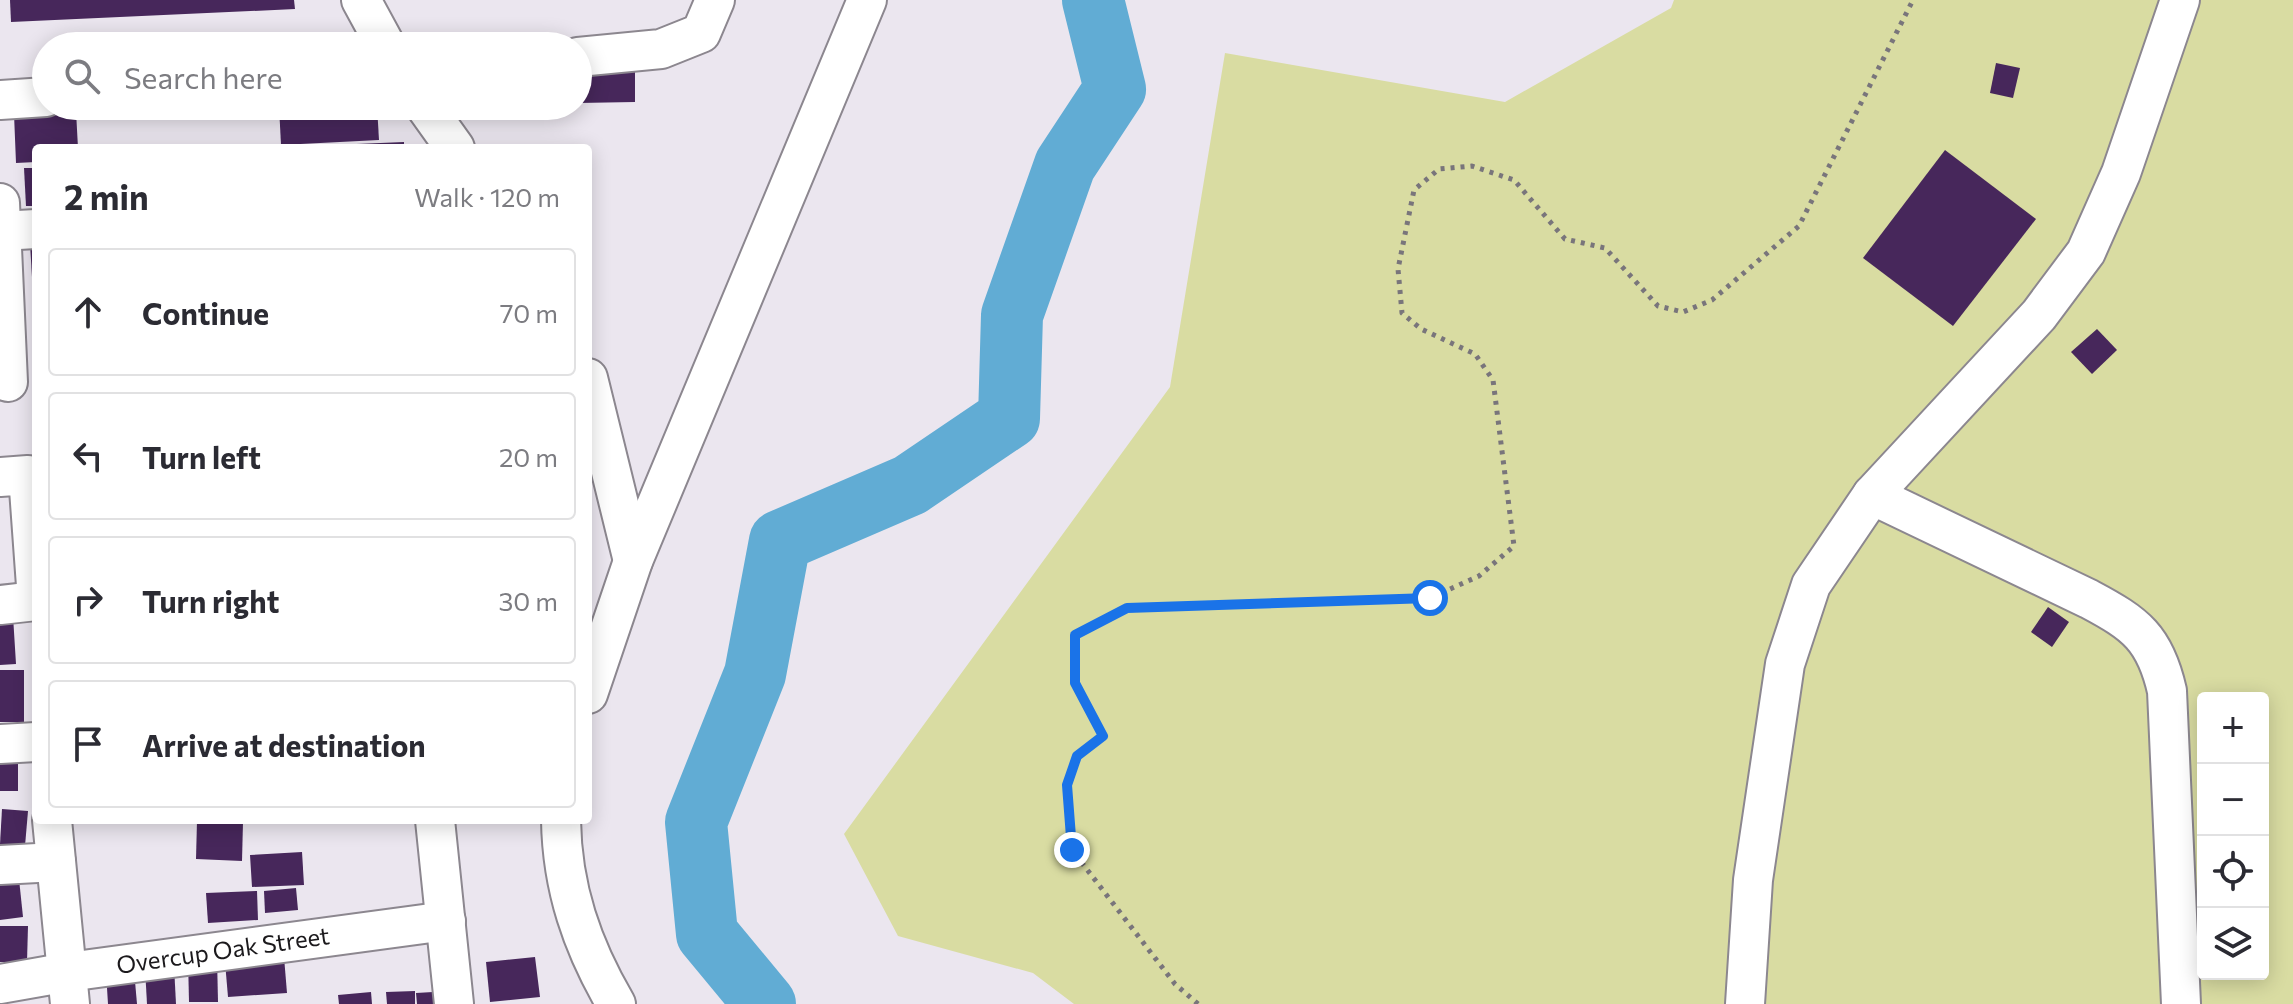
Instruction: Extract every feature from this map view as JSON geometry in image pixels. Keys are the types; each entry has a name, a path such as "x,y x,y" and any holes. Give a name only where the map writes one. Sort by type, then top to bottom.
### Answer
{"street":[{"path":"361,0 378,32"},
{"path":"592,56 661,49 701,33 715,0"},
{"path":"592,682 633,561 867,0"},
{"path":"1745,1004 1753,880 1785,664 1811,585 1872,495 2039,315 2086,252 2121,173 2180,0"},
{"path":"0,100 32,98"},
{"path":"435,120 452,144"},
{"path":"9,224 15,381"},
{"path":"592,394 633,561"},
{"path":"14,476 32,528"},
{"path":"1872,495 2122,616 2147,637 2161,664 2167,691 2181,1004"},
{"path":"0,605 32,601"},
{"path":"0,744 32,742"},
{"path":"52,824 69,988"},
{"path":"435,824 454,1004"},
{"path":"561,824 571,905 587,952 616,1004"},
{"path":"0,865 56,862"},
{"name":"Overcup Oak Street","path":"0,984 69,988 446,921"}],"path":[{"path":"1198,1004 1175,984 1072,850 1067,785 1077,756 1103,736 1075,683 1075,635 1127,608 1430,598 1479,576 1514,546 1493,380 1475,354 1421,329 1402,313 1398,269 1414,190 1439,169 1472,166 1514,180 1565,239 1605,248 1658,306 1683,312 1712,300 1799,226 1913,0"}],"green space":[{"path":"1674,0 2293,0 2293,1004 1074,1004 1033,973 898,936 844,834 1170,387 1225,53 1505,102 1671,8"}],"building":[{"path":"10,0 294,0 295,9 11,22"},
{"path":"1996,63 2020,68 2013,98 1990,93"},
{"path":"635,69 635,102 592,103 592,70"},
{"path":"32,113 32,120 76,120 78,144 32,144 32,162 16,163 14,114"},
{"path":"280,120 378,120 379,140 281,144"},
{"path":"404,142 404,144 357,144"},
{"path":"1945,150 2036,219 1953,326 1863,258"},
{"path":"24,168 32,168 32,206 26,206"},
{"path":"2097,329 2117,350 2092,374 2071,352"},
{"path":"2048,607 2069,622 2052,647 2031,632"},
{"path":"13,616 16,664 0,665 0,617"},
{"path":"0,670 24,670 24,722 0,722"},
{"path":"0,748 18,748 18,791 0,791"},
{"path":"2,809 28,811 25,846 0,844"},
{"path":"197,824 243,824 242,861 196,859"},
{"path":"302,852 304,885 252,887 250,855"},
{"path":"19,879 23,917 0,920 0,881"},
{"path":"296,888 298,910 265,913 264,891"},
{"path":"257,891 258,920 208,923 206,893"},
{"path":"0,926 28,926 27,962 0,962"},
{"path":"217,957 218,1002 189,1002 188,958"},
{"path":"284,957 287,993 228,997 225,962"},
{"path":"535,957 540,997 490,1002 486,962"},
{"path":"174,966 176,1004 147,1004 145,968"},
{"path":"134,970 137,1004 108,1004 106,972"},
{"path":"415,991 415,1004 387,1004 386,992"},
{"path":"371,992 372,1004 339,1004 338,995"},
{"path":"433,992 434,1004 417,1004 416,993"}],"waterway":[{"path":"765,1004 707,934 696,822 755,674 780,541 910,485 1009,418 1012,315 1065,165 1115,89 1093,0"}],"route":[{"path":"1072,850 1067,785 1077,756 1103,736 1097,719 1075,683 1075,635 1127,608 1430,598"}]}
